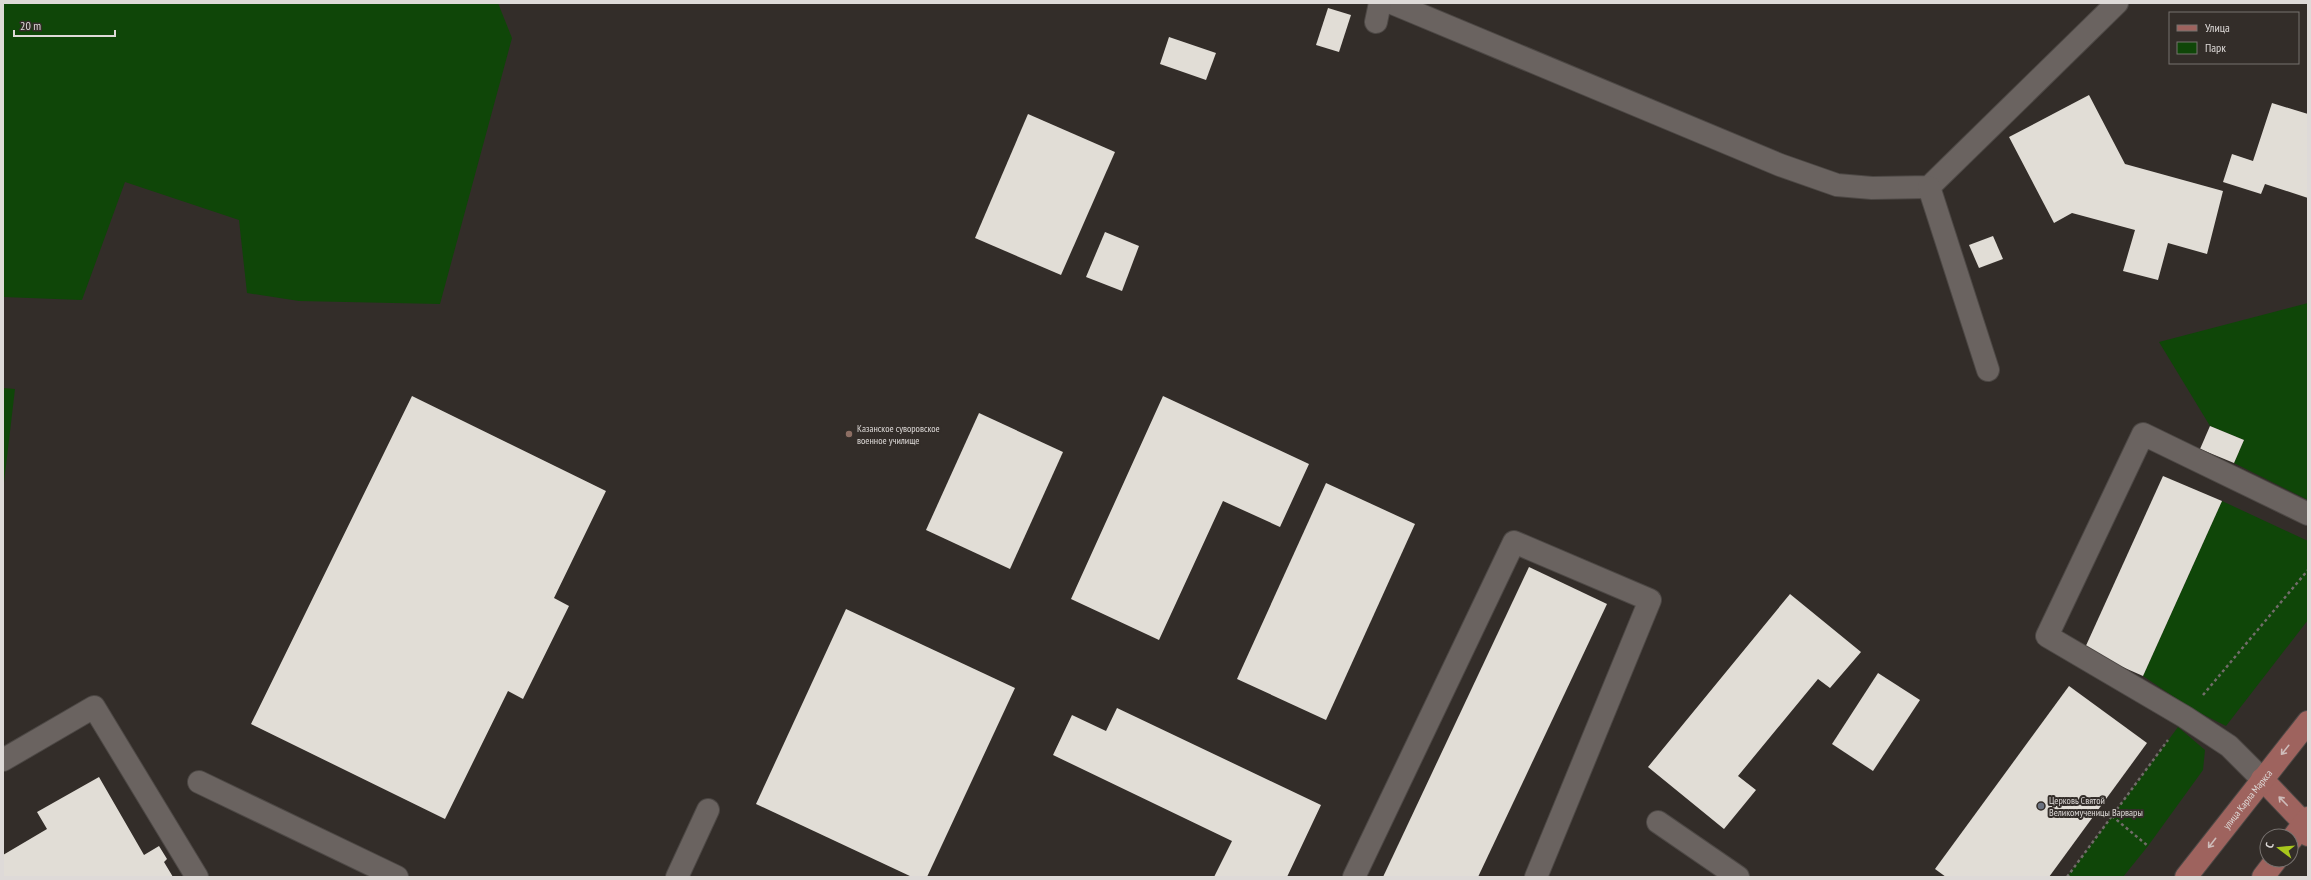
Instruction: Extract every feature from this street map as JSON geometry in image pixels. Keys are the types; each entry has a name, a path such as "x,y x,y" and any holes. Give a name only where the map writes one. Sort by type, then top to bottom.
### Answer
{"main road":[{"name":"улица Карла Маркса","path":"2186,877 2308,722"},
{"path":"2262,779 2307,825 2299,832"},
{"path":"2263,877 2270,868"}],"lane":[{"path":"1392,3 1780,165 1837,185 1872,188 1929,187 2117,3"},
{"path":"1929,187 1988,370"},
{"path":"2262,779 2229,746 2185,717 2047,636 2143,434 2308,514"},
{"path":"1354,877 1514,542 1650,600 1536,877"},
{"path":"3,760 94,707 197,877"},
{"path":"198,782 397,877"},
{"path":"677,877 708,810"},
{"path":"1658,822 1738,877"}],"path":[{"path":"2067,877 2185,717 2308,570"},
{"path":"2112,816 2148,846"}],"green space":[{"path":"3,3 498,3 512,38 440,304 299,301 247,293 239,220 125,182 82,300 3,297"},
{"path":"2308,303 2308,500 2234,463 2244,440 2210,426 2159,342"},
{"path":"3,388 15,389 3,491"},
{"path":"2222,501 2308,541 2308,620 2226,726 2192,709 2143,676"},
{"path":"2178,727 2205,750 2203,770 2148,846 2123,877 2067,877"}],"building":[{"path":"1328,8 1351,15 1339,52 1316,45"},
{"path":"1169,37 1216,53 1206,80 1160,64"},
{"path":"2089,95 2125,164 2223,191 2207,254 2168,243 2158,280 2123,271 2135,230 2072,213 2054,223 2009,137"},
{"path":"2272,103 2308,114 2308,198 2265,184 2261,194 2223,182 2232,154 2253,161"},
{"path":"1028,114 1115,152 1061,275 975,238"},
{"path":"1105,232 1139,246 1122,291 1086,277"},
{"path":"1993,236 2003,259 1979,268 1969,245"},
{"path":"412,396 606,491 554,598 569,606 523,699 508,691 445,819 251,724"},
{"path":"1163,396 1309,464 1280,527 1223,501 1159,640 1071,599"},
{"path":"979,413 1063,452 1010,569 926,530"},
{"path":"2210,426 2244,440 2234,463 2200,449"},
{"path":"2163,476 2222,501 2143,676 2084,650"},
{"path":"1326,483 1415,524 1326,720 1237,679"},
{"path":"1529,567 1607,604 1478,877 1383,877"},
{"path":"1790,594 1861,652 1830,688 1818,679 1738,776 1756,790 1724,829 1648,767"},
{"path":"846,609 1015,688 927,877 912,877 756,804"},
{"path":"1878,673 1920,700 1873,771 1832,744"},
{"name":"Церковь Святой Великомученицы Варвары","path":"2069,686 2147,743 2049,877 1946,877 1935,869"},
{"path":"1117,708 1321,805 1287,877 1214,877 1232,841 1053,755 1072,715 1106,731"},
{"path":"99,777 144,855 159,846 167,859 164,862 173,877 3,877 3,855 47,829 37,812"}],"place":[{"name":"Казанское суворовское военное училище","path":"849,434"},
{"name":"Церковь Святой Великомученицы Варвары","path":"2041,806"}]}
